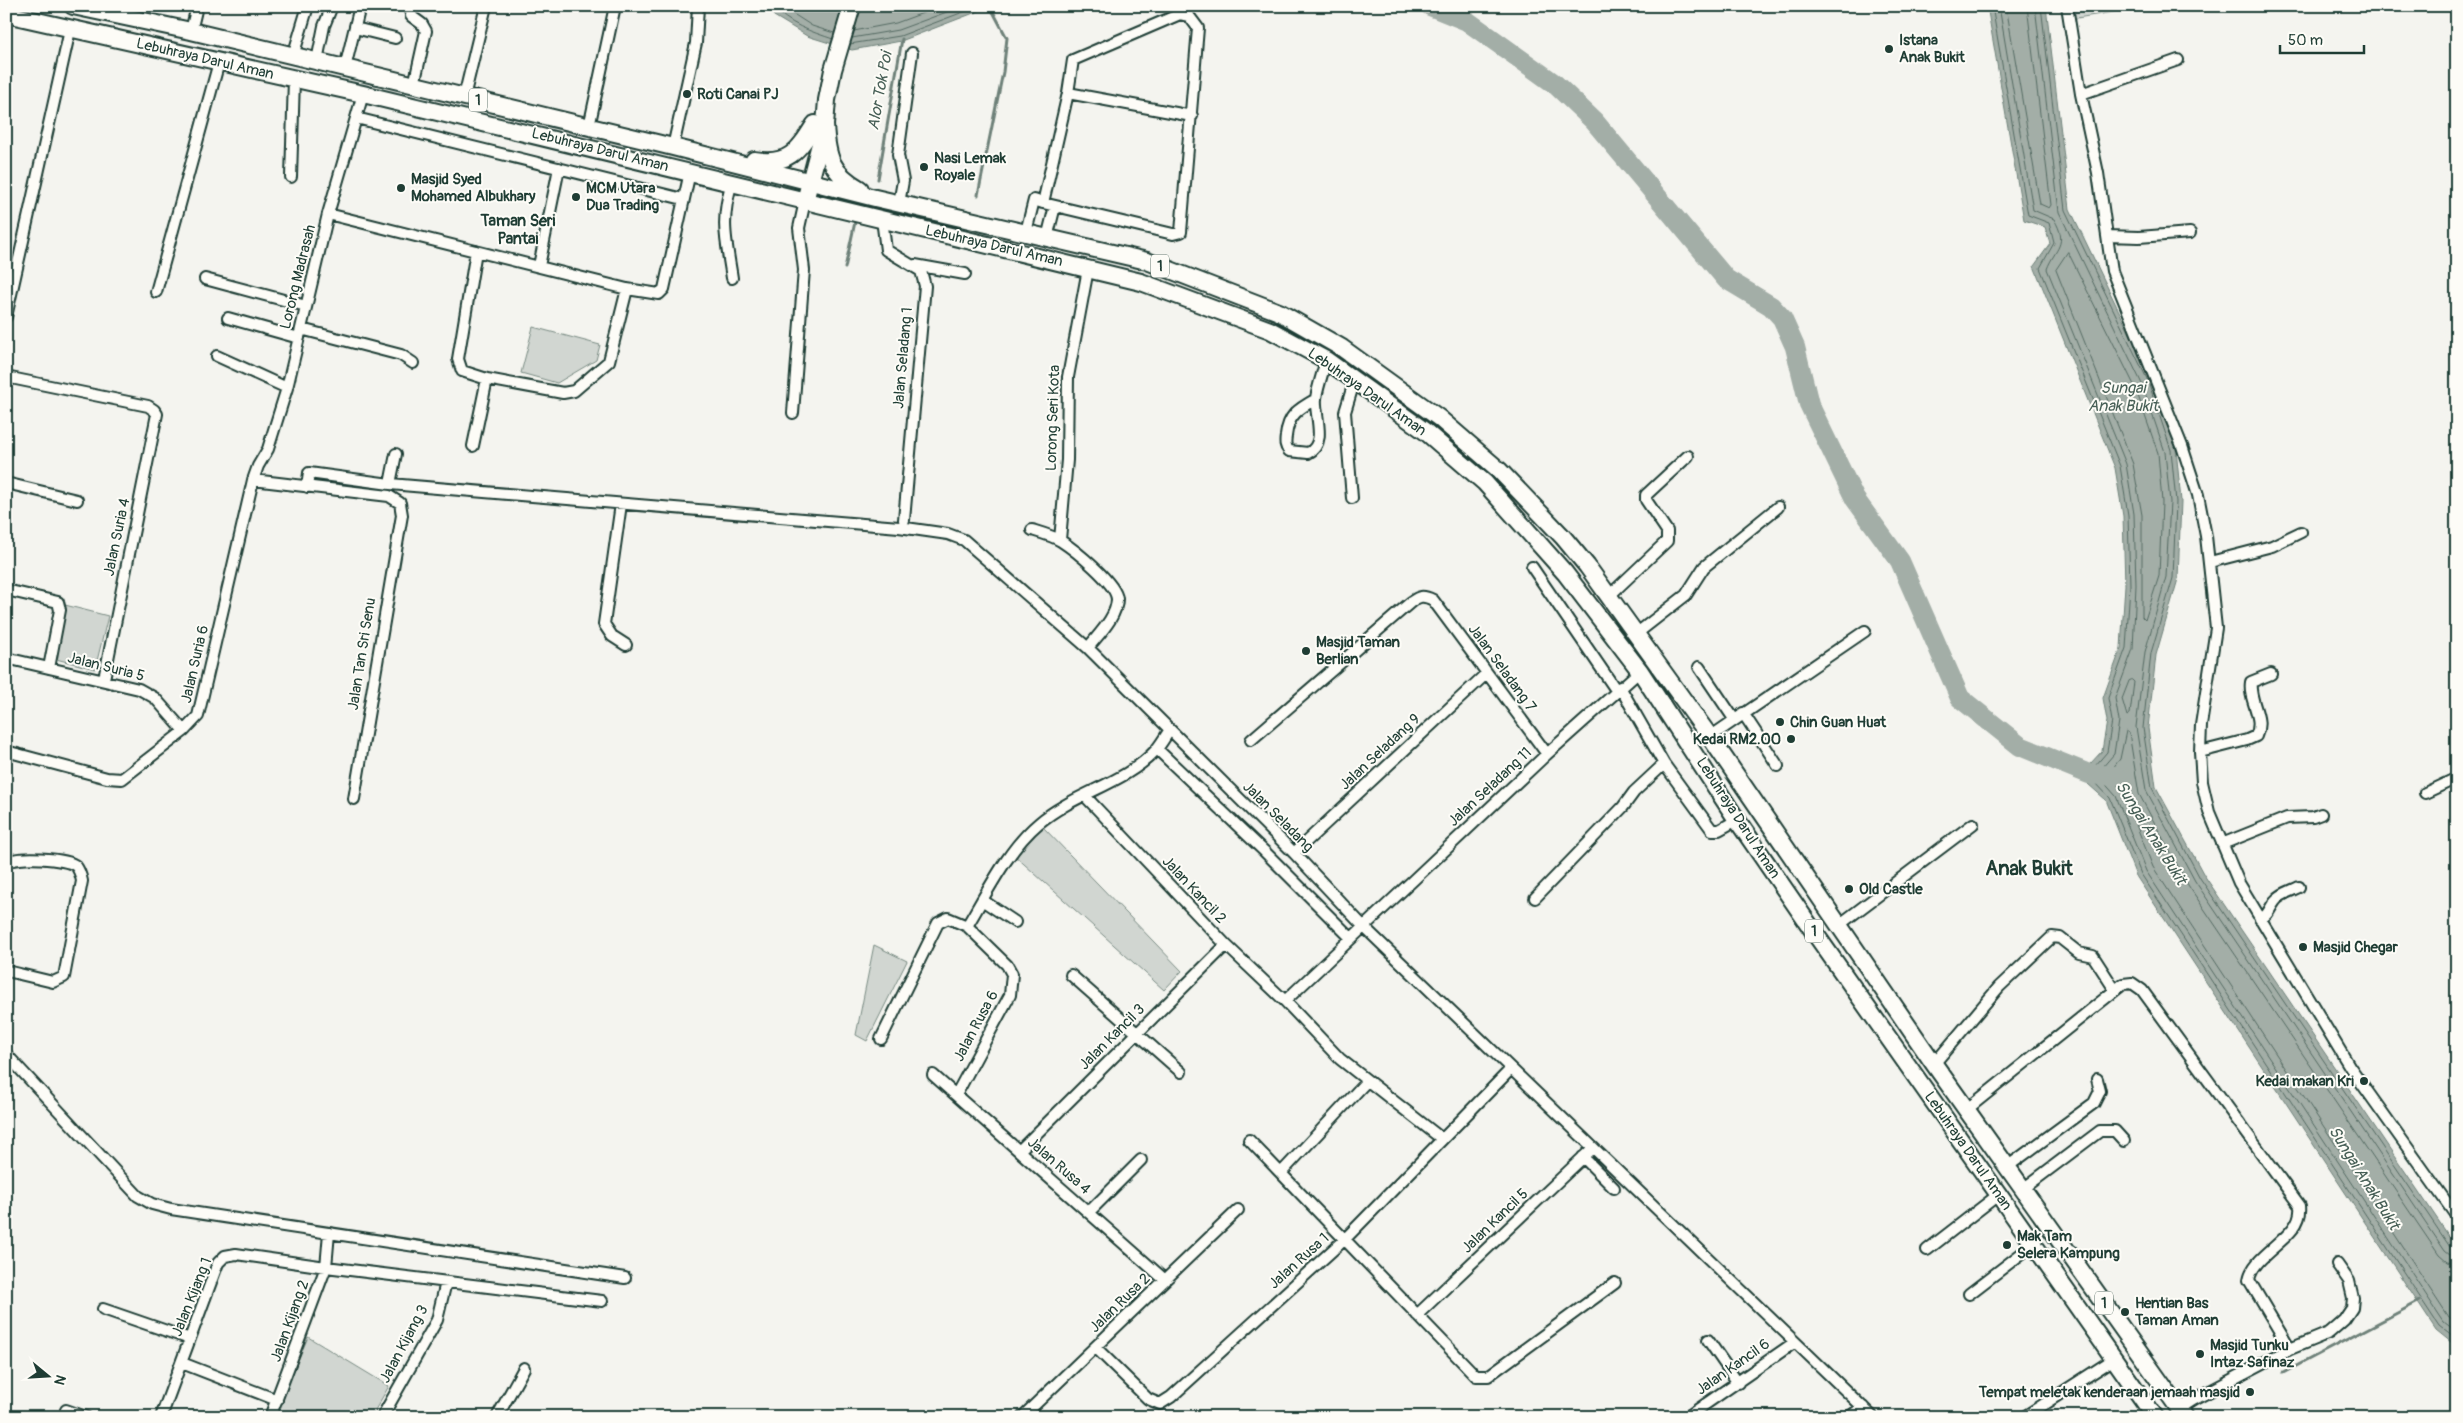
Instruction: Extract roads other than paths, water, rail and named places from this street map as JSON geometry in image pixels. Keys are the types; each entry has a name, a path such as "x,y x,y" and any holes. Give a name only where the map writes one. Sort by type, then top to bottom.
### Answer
{"main road":[{"name":"Lebuhraya Darul Aman","path":"73,6 317,61 875,198 1147,261 1279,312 1334,342 1439,418 1499,470 1563,537 1609,596 1710,737 1966,1110 2182,1413"},
{"path":"799,199 852,6"},
{"name":"Lebuhraya Darul Aman","path":"6,14 70,30 363,94 1141,282 1270,330 1326,360 1355,379 1426,432 1485,484 1544,547 1640,671 1737,820 2155,1417"},
{"path":"722,159 770,162 782,160 795,153 820,124"},
{"path":"820,124 835,169 843,178 875,198"}],"street":[{"path":"191,32 197,6"},
{"path":"294,56 308,6"},
{"path":"317,61 324,26 332,6"},
{"path":"345,68 360,6"},
{"path":"412,6 411,16 422,24 426,35 414,85"},
{"path":"464,97 486,6"},
{"path":"589,127 615,6"},
{"path":"672,147 696,43 698,6"},
{"path":"2067,6 2081,94 2098,173 2112,271 2172,420 2198,495 2210,562 2216,628 2201,726 2200,752 2202,782 2209,812 2239,882 2350,1067 2457,1217"},
{"path":"1026,232 1038,201 1068,93 1073,60 1180,14 1189,16 1198,28 1182,227 1178,234 1038,201"},
{"path":"355,28 395,38"},
{"path":"6,317 70,30"},
{"path":"899,203 902,181 898,156 912,53"},
{"path":"2081,94 2178,60"},
{"path":"156,292 219,62"},
{"path":"291,177 294,79"},
{"path":"1068,93 1192,116"},
{"name":"Lorong Madrasah","path":"258,466 268,449 287,388 328,214 363,94"},
{"path":"356,118 683,199"},
{"path":"539,266 559,168"},
{"path":"328,214 539,266 627,290 659,294 664,288 690,172"},
{"path":"732,182 724,206 724,220 732,278"},
{"path":"793,412 804,270 799,228 799,199"},
{"path":"1048,238 1055,206"},
{"path":"882,219 886,250 915,265 965,274"},
{"path":"2107,236 2139,237 2190,233"},
{"path":"476,251 458,359 462,371 487,379 563,393 579,388 609,361 627,290"},
{"name":"Jalan Seladang 1","path":"904,520 925,286 921,271 915,265"},
{"name":"Lorong Seri Kota","path":"1060,540 1067,460 1068,377 1088,269"},
{"path":"204,279 306,306"},
{"path":"228,318 401,355 412,363"},
{"path":"217,356 287,388"},
{"path":"1316,399 1295,411 1289,420 1285,444 1289,451 1308,453 1316,444 1319,424 1316,399 1326,360"},
{"name":"Jalan Suria 4","path":"6,377 148,406 154,410 157,419 104,679"},
{"path":"473,446 487,379"},
{"path":"1352,498 1345,412 1355,379"},
{"path":"390,484 396,454"},
{"path":"1609,596 1667,541 1667,531 1646,500 1646,495 1688,456"},
{"name":"Jalan Suria 6","path":"6,751 108,778 122,779 184,731 198,716 253,480 258,466"},
{"name":"Jalan Seladang","path":"307,487 309,473 390,484 899,528 957,536 971,545 1088,648 1169,731 1294,853 1363,926 1873,1417"},
{"path":"253,480 307,487"},
{"path":"6,483 77,500"},
{"name":"Jalan Tan Sri Senu","path":"307,487 389,496 400,503 402,515 354,799"},
{"path":"621,504 604,624 612,636 626,645"},
{"path":"1636,634 1686,594 1704,567 1778,507"},
{"path":"1032,530 1060,540 1104,578 1117,598 1110,620 1088,648"},
{"path":"2210,562 2272,546 2301,532"},
{"path":"1532,567 1618,689 1664,764 1712,830 1719,830 1737,820"},
{"path":"6,590 58,602 60,610 49,668"},
{"name":"Jalan Seladang 7","path":"1251,740 1418,596 1433,600 1547,754"},
{"path":"1710,737 1865,631"},
{"name":"Jalan Suria 5","path":"6,658 104,679 148,693 161,704 184,731"},
{"path":"1700,667 1778,766"},
{"name":"Jalan Seladang 11","path":"1363,926 1547,754 1640,671"},
{"name":"Jalan Seladang 9","path":"1294,853 1487,674"},
{"path":"2200,752 2256,736 2260,718 2253,702 2251,682 2271,674"},
{"path":"881,1039 938,923 942,919 948,918 966,926 1009,858 1032,830 1051,814 1141,764 1157,749 1169,731"},
{"path":"1157,749 1264,851 1351,938"},
{"path":"1535,898 1634,792 1664,764"},
{"path":"2425,793 2457,778"},
{"name":"Jalan Kancil 2","path":"1085,796 1226,945 1285,1001 1327,1046 1367,1081 1442,1139"},
{"path":"2222,844 2287,818 2313,817 2321,814"},
{"path":"1839,925 1973,824"},
{"path":"7,861 19,857 70,862 80,872 82,881 64,977 53,982 7,971"},
{"path":"2260,919 2267,915 2274,902 2281,896 2299,887"},
{"path":"982,900 1015,922"},
{"name":"Jalan Rusa 6","path":"956,1095 1010,995 1012,983 1012,974 1007,965 966,926"},
{"path":"1285,1001 1363,926"},
{"path":"1934,1064 1999,987 2052,937 2060,938 2079,953 2093,956 2115,990"},
{"name":"Jalan Kancil 3","path":"1019,1151 1226,945"},
{"path":"1071,975 1181,1072"},
{"path":"1966,1110 2115,990 2123,984 2132,982 2142,990 2300,1206 2301,1215 2296,1224 2253,1269 2249,1280 2290,1349"},
{"path":"6,1054 144,1200 171,1209 625,1278"},
{"name":"Jalan Rusa 1","path":"1095,1347 1148,1399 1160,1404 1171,1397 1345,1239 1511,1069"},
{"name":"Jalan Rusa 4","path":"933,1075 1165,1280"},
{"path":"2007,1167 2094,1103 2100,1091 2097,1080"},
{"path":"1281,1173 1367,1081"},
{"path":"2023,1189 2100,1131 2116,1131 2124,1141"},
{"path":"1249,1140 1470,1372 1482,1378 1488,1376 1614,1283"},
{"name":"Jalan Kancil 5","path":"1417,1316 1593,1148"},
{"path":"1583,1157 1614,1188"},
{"path":"1089,1212 1141,1160"},
{"path":"1927,1250 1998,1194"},
{"name":"Jalan Rusa 2","path":"1022,1417 1238,1210"},
{"name":"Jalan Kijang 2","path":"270,1417 326,1267 329,1233"},
{"path":"1969,1294 2034,1244"},
{"name":"Jalan Kijang 1","path":"162,1417 218,1263 225,1256 236,1254 326,1267"},
{"path":"2182,1413 2192,1400 2290,1349 2329,1333 2344,1320 2352,1308 2354,1298 2349,1281 2337,1264"},
{"path":"326,1267 602,1301"},
{"name":"Jalan Kijang 3","path":"382,1417 437,1320 446,1282"},
{"path":"103,1309 190,1339"},
{"path":"1708,1340 1738,1382"},
{"name":"Jalan Kancil 6","path":"1687,1417 1796,1342"},
{"path":"2024,1417 2114,1359"},
{"path":"182,1363 277,1400"},
{"path":"498,1417 524,1368"},
{"path":"1849,1417 1863,1407"},
{"path":"66,1410 86,1417"}],"water":[{"path":"767,6 992,6 901,41 852,50 807,36 774,16"},
{"name":"Sungai Anak Bukit","path":"1987,6 2046,6 2070,209 2152,380 2176,449 2181,501 2178,579 2156,655 2148,728 2156,787 2204,875 2457,1248 2457,1347 2436,1330 2136,876 2106,800 2088,784 2090,764 2102,751 2107,721 2103,698 2121,648 2125,585 2123,516 2115,468 2034,266 2050,244 2045,227 2024,220"}],"waterway":[{"path":"978,195 1003,72 1007,38 990,6"},
{"path":"1430,6 1467,21 1555,84 1594,121 1726,279 1771,306 1782,318 1795,347 1809,404 1855,499 1900,561 1960,698 2020,746 2089,774 2115,776"},
{"name":"Alor Tok Poi","path":"878,179 902,39"},
{"name":"Alor Tok Poi","path":"845,268 855,222"},
{"path":"2283,1373 2420,1301"},
{"path":"2200,1417 2205,1414"}],"place":[{"name":"Istana Anak Bukit","path":"1889,49"},
{"name":"Roti Canai PJ","path":"687,94"},
{"name":"Nasi Lemak Royale","path":"924,167"},
{"name":"Masjid Syed Mohamed Albukhary","path":"401,188"},
{"name":"MCM Utara Dua Trading","path":"576,197"},
{"name":"Masjid Taman Berlian","path":"1306,651"},
{"name":"Chin Guan Huat","path":"1780,722"},
{"name":"Kedai RM2.00","path":"1791,739"},
{"name":"Old Castle","path":"1849,889"},
{"name":"Masjid Chegar","path":"2303,947"},
{"name":"Kedai makan Kri","path":"2364,1081"},
{"name":"Mak Tam Selera Kampung","path":"2007,1245"},
{"name":"Hentian Bas Taman Aman","path":"2125,1312"},
{"name":"Masjid Tunku Intaz Safinaz","path":"2200,1354"},
{"name":"Tempat meletak kenderaan jemaah masjid","path":"2250,1392"}],"district":[{"name":"Taman Seri Pantai","path":"518,230"},
{"name":"Anak Bukit","path":"2029,868"}]}
